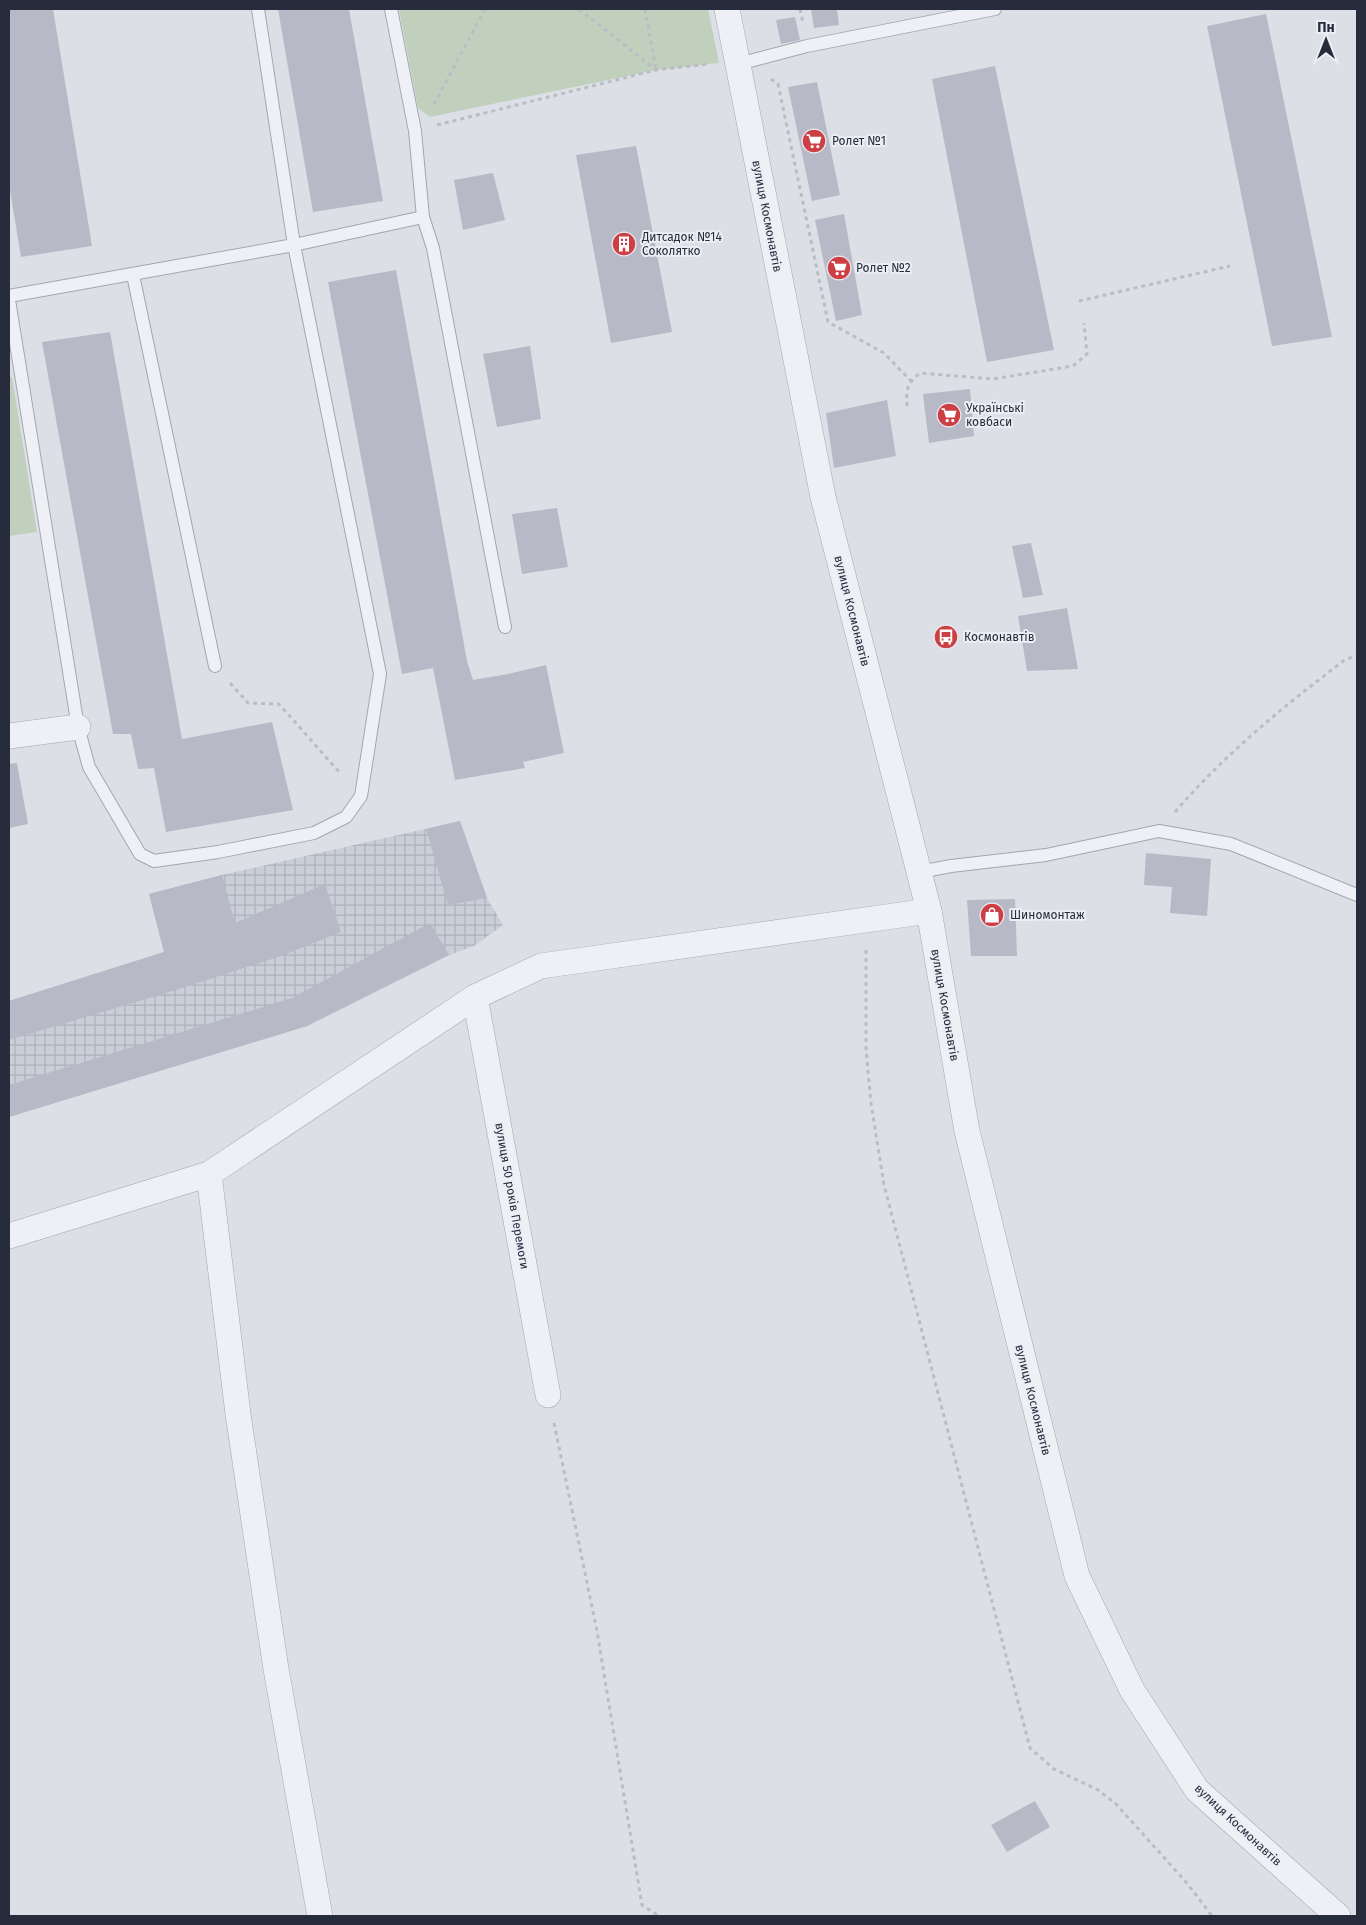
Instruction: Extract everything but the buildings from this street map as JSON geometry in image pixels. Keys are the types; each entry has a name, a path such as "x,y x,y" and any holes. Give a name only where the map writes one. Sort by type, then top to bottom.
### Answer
{"street":[{"name":"вулиця Космонавтів","path":"727,9 823,497 920,872 929,911 967,1131 1077,1576 1132,1690 1197,1790 1338,1916"},
{"path":"9,736 78,727"},
{"path":"9,1236 209,1174 475,997 541,966 929,911"},
{"name":"вулиця 50 років Перемоги","path":"475,997 548,1395"},
{"path":"209,1174 238,1414 276,1669 320,1916"}],"lane":[{"path":"258,9 294,246 380,674 361,796 346,817 314,833 218,852 154,861 140,854 89,767 78,727 9,298 294,246 423,217"},
{"path":"392,9 415,131 423,217 433,248 505,627"},
{"path":"738,64 807,46 996,9"},
{"path":"133,275 215,666"},
{"path":"920,872 951,866 1046,855 1158,831 1232,844 1357,895"}],"path":[{"path":"415,131 426,118 485,9"},
{"path":"579,9 656,70"},
{"path":"645,9 656,70"},
{"path":"415,131 656,70"},
{"path":"1079,301 1230,266"},
{"path":"907,406 906,391 911,381 920,373 993,379 1073,366 1087,354 1084,323"},
{"path":"1158,831 1201,782 1287,704 1346,659 1357,656"},
{"path":"215,666 248,703 279,704 361,796"},
{"path":"866,921 866,1049 871,1103 884,1186 922,1326 1030,1748 1054,1769 1098,1790 1116,1804 1186,1882 1212,1916"},
{"path":"548,1395 597,1631 642,1905 658,1916"}],"shaded area":[{"path":"460,821 487,898 503,925 474,946 449,955 307,1026 9,1117 9,1001 164,952 149,894 222,875"}],"green space":[{"path":"399,9 708,9 719,63 656,70 430,117 418,108"},
{"path":"9,377 12,377 37,532 9,536"}],"place":[{"name":"Ролет №1","path":"814,141"},
{"name":"Дитсадок №14 Соколятко","path":"624,244"},
{"name":"Ролет №2","path":"839,268"},
{"name":"Українські ковбаси","path":"949,415"},
{"name":"Космонавтів","path":"946,637"},
{"name":"Шиномонтаж","path":"992,915"}]}
